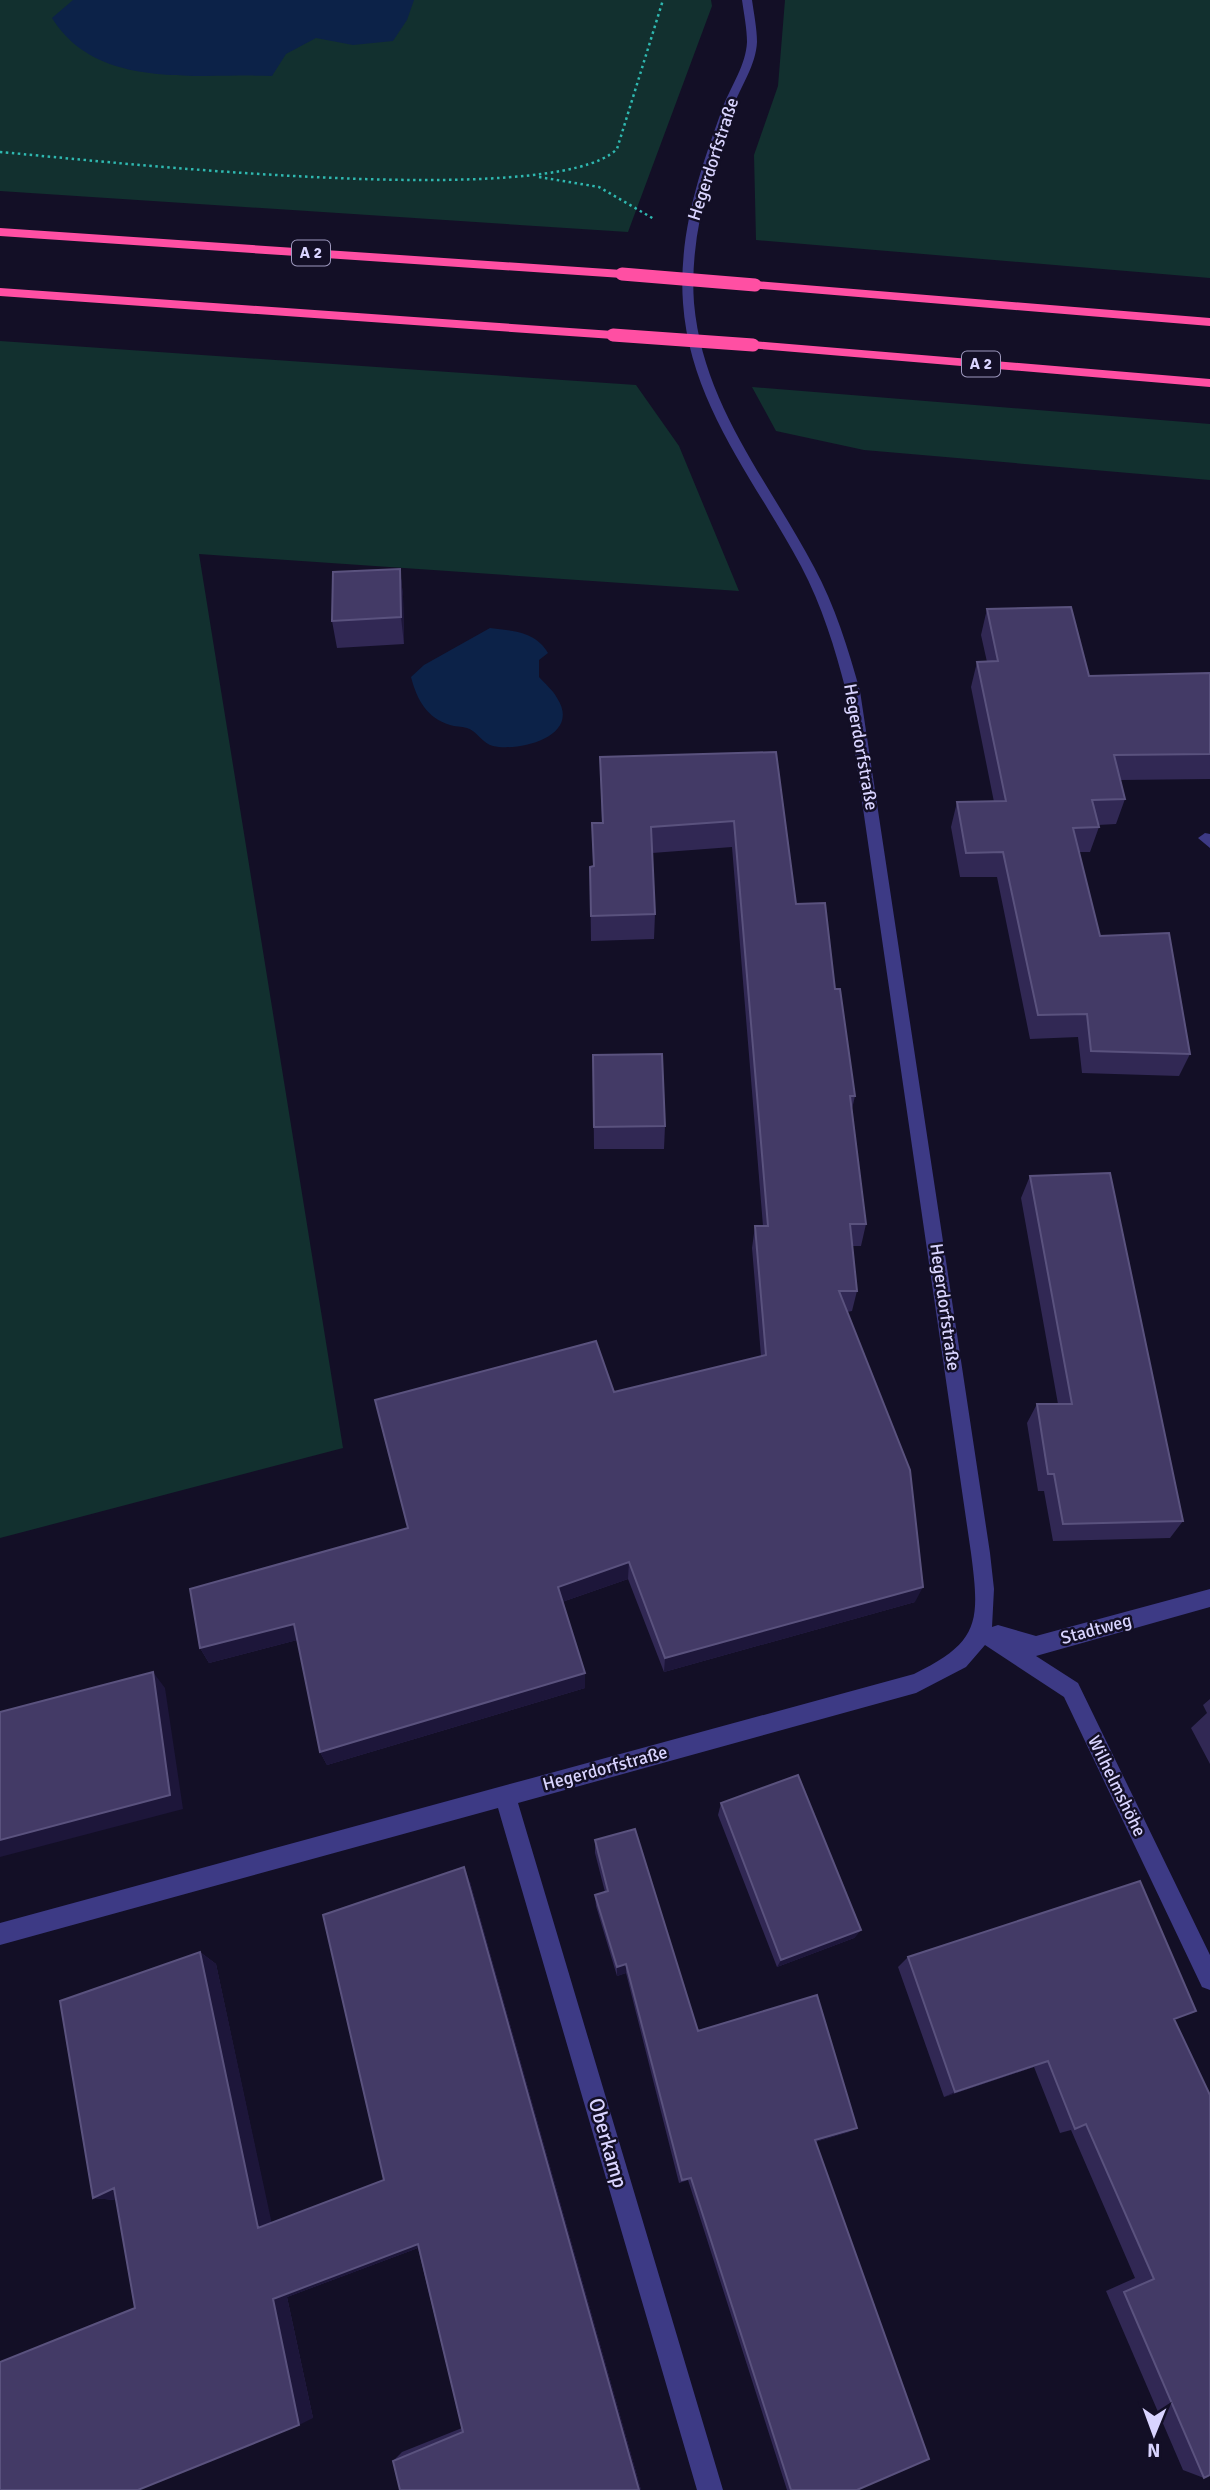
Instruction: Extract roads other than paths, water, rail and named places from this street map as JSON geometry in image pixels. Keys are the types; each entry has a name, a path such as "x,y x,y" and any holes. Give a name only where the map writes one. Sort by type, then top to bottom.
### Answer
{"highway":[{"name":"A 2","path":"0,232 622,274 1210,322"},
{"name":"A 2","path":"0,292 753,345 1210,383"}],"street":[{"name":"Hegerdorfstraße","path":"0,1934 916,1684 955,1663 972,1648 981,1631 985,1597 976,1523 853,691 843,653 814,580 737,450 711,395 695,352 688,309 689,242 698,196 747,65 752,43 747,0"},
{"name":"Stadtweg","path":"981,1631 1036,1646 1210,1598"},
{"name":"Wilhelmshöhe","path":"981,1631 1070,1690 1210,1979"},
{"name":"Oberkamp","path":"505,1796 710,2490"}],"water":[{"path":"73,0 414,0 407,20 393,41 353,45 316,38 286,54 272,76 181,76 122,68 95,57 71,41 52,18"},
{"path":"490,628 530,636 548,653 539,660 539,677 555,695 563,711 561,722 555,731 544,738 518,746 493,746 465,727 450,725 435,718 424,707 416,693 411,677 424,665"}]}
